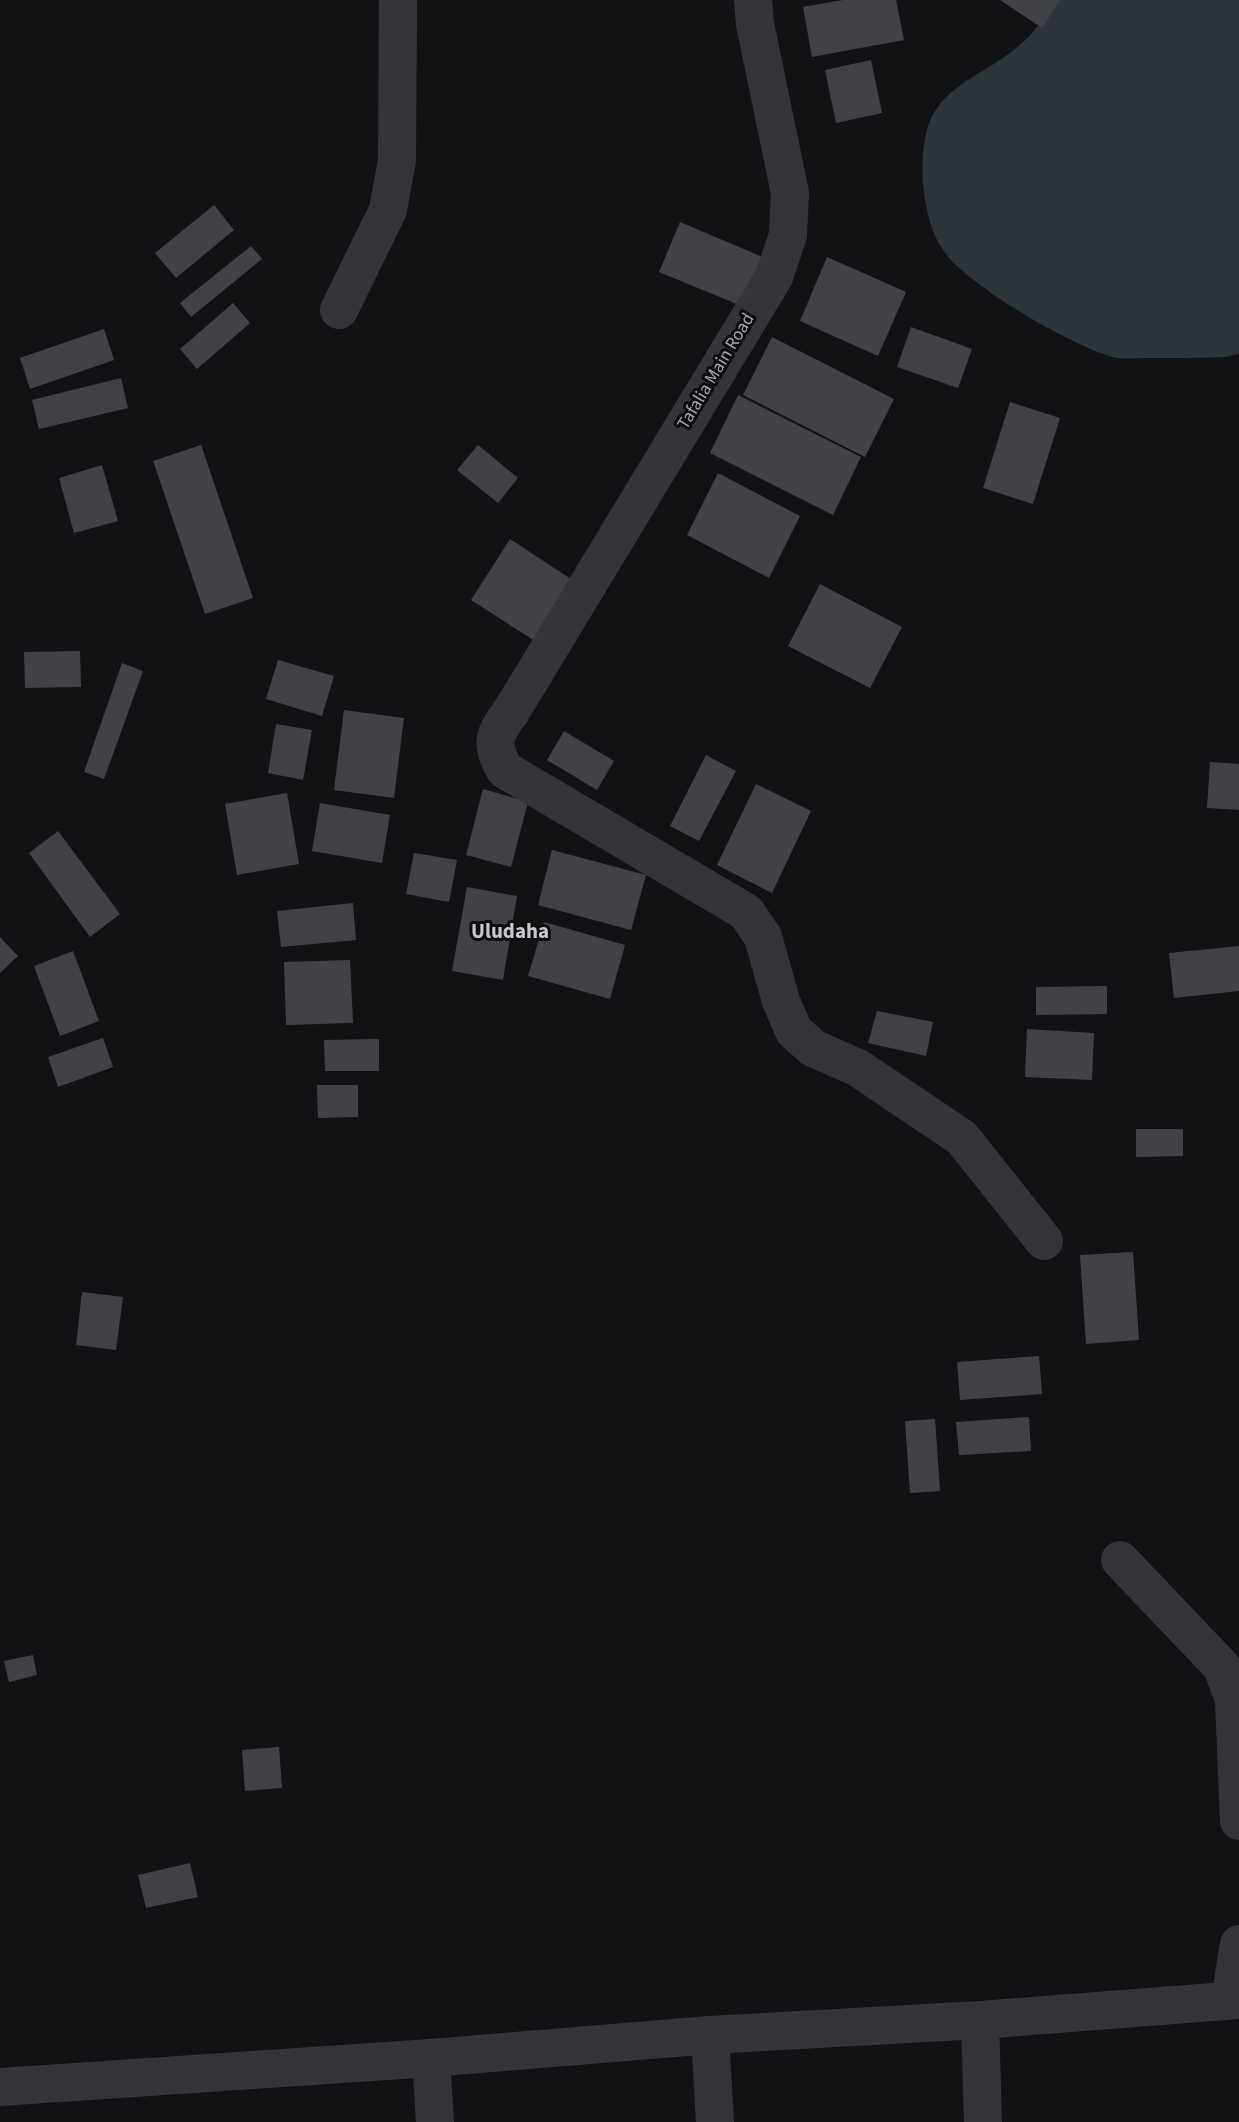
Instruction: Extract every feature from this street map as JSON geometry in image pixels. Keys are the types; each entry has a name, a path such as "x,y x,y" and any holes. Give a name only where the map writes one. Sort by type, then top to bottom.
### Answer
{"street":[{"path":"339,310 388,210 397,160 398,0"},
{"name":"Tafalia Main Road","path":"753,0 755,24 790,193 788,235 774,277 497,731 495,753 505,771 746,912 763,937 781,1001 794,1031 813,1048 858,1068 962,1138 1044,1241"},
{"path":"1119,1560 1222,1667 1234,1700 1239,1821"},
{"path":"0,2087 1235,2000 1239,1944"},
{"path":"980,2020 983,2122"},
{"path":"710,2035 715,2122"},
{"path":"431,2058 435,2122"}],"shaded area":[{"path":"1053,0 1239,0 1239,354 1225,357 1125,359 1095,351 1047,328 973,280 955,264 936,237 926,205 922,169 930,121 936,109 954,90 1023,42 1040,23"}],"building":[{"path":"843,0 896,0 904,40 812,57 803,7"},
{"path":"1000,0 1060,0 1042,28"},
{"path":"871,60 882,113 836,123 825,70"},
{"path":"214,205 234,230 176,278 155,253"},
{"path":"680,222 765,258 744,307 659,272"},
{"path":"251,246 262,259 191,317 180,303"},
{"path":"827,257 906,292 878,356 800,321"},
{"path":"233,303 250,323 197,369 180,349"},
{"path":"911,327 972,349 958,388 897,367"},
{"path":"104,329 114,360 30,389 20,358"},
{"path":"772,337 894,399 865,457 743,395"},
{"path":"121,378 128,408 39,429 32,400"},
{"path":"738,395 861,457 833,515 710,453"},
{"path":"1010,402 1060,418 1033,504 983,488"},
{"path":"201,445 253,598 205,614 153,461"},
{"path":"478,445 518,478 498,503 457,470"},
{"path":"102,465 118,521 74,533 59,478"},
{"path":"718,473 800,516 769,578 687,535"},
{"path":"510,539 580,585 541,645 471,600"},
{"path":"820,584 902,627 870,688 788,646"},
{"path":"80,651 81,687 25,688 24,652"},
{"path":"278,660 334,676 322,716 266,699"},
{"path":"122,663 143,671 104,779 84,772"},
{"path":"344,710 404,718 394,798 334,790"},
{"path":"276,724 312,730 303,780 268,773"},
{"path":"564,731 614,761 597,790 547,760"},
{"path":"706,755 736,771 699,841 670,826"},
{"path":"1210,762 1239,764 1239,810 1207,808"},
{"path":"756,784 811,811 772,893 717,865"},
{"path":"483,789 528,802 511,867 466,855"},
{"path":"287,793 299,864 237,875 225,804"},
{"path":"320,803 390,815 382,863 312,851"},
{"path":"58,831 120,914 90,937 29,853"},
{"path":"552,850 646,875 631,930 538,905"},
{"path":"414,853 457,860 449,902 406,894"},
{"path":"467,887 517,896 503,980 452,971"},
{"path":"353,903 356,940 281,947 277,911"},
{"path":"544,922 625,945 610,999 528,976"},
{"path":"0,937 18,956 0,973"},
{"path":"1239,946 1239,991 1174,998 1169,953"},
{"path":"73,951 99,1021 60,1036 34,966"},
{"path":"350,960 353,1023 286,1025 284,962"},
{"path":"1107,986 1107,1014 1036,1015 1036,987"},
{"path":"877,1011 933,1022 926,1056 868,1043"},
{"path":"1027,1029 1094,1033 1092,1080 1025,1077"},
{"path":"103,1038 113,1067 58,1087 48,1057"},
{"path":"379,1039 379,1071 325,1071 324,1040"},
{"path":"317,1085 358,1085 358,1117 318,1118"},
{"path":"1136,1129 1183,1129 1183,1156 1136,1157"},
{"path":"1133,1252 1139,1340 1086,1344 1080,1255"},
{"path":"82,1292 123,1297 116,1350 76,1345"},
{"path":"1039,1356 1042,1394 960,1400 957,1362"},
{"path":"1029,1417 1031,1451 959,1455 956,1422"},
{"path":"935,1419 940,1491 910,1493 905,1421"},
{"path":"33,1655 37,1675 9,1682 4,1661"},
{"path":"279,1747 282,1788 245,1791 242,1750"},
{"path":"190,1863 198,1897 146,1908 138,1875"}],"district":[{"name":"Uludaha","path":"510,933"}]}
